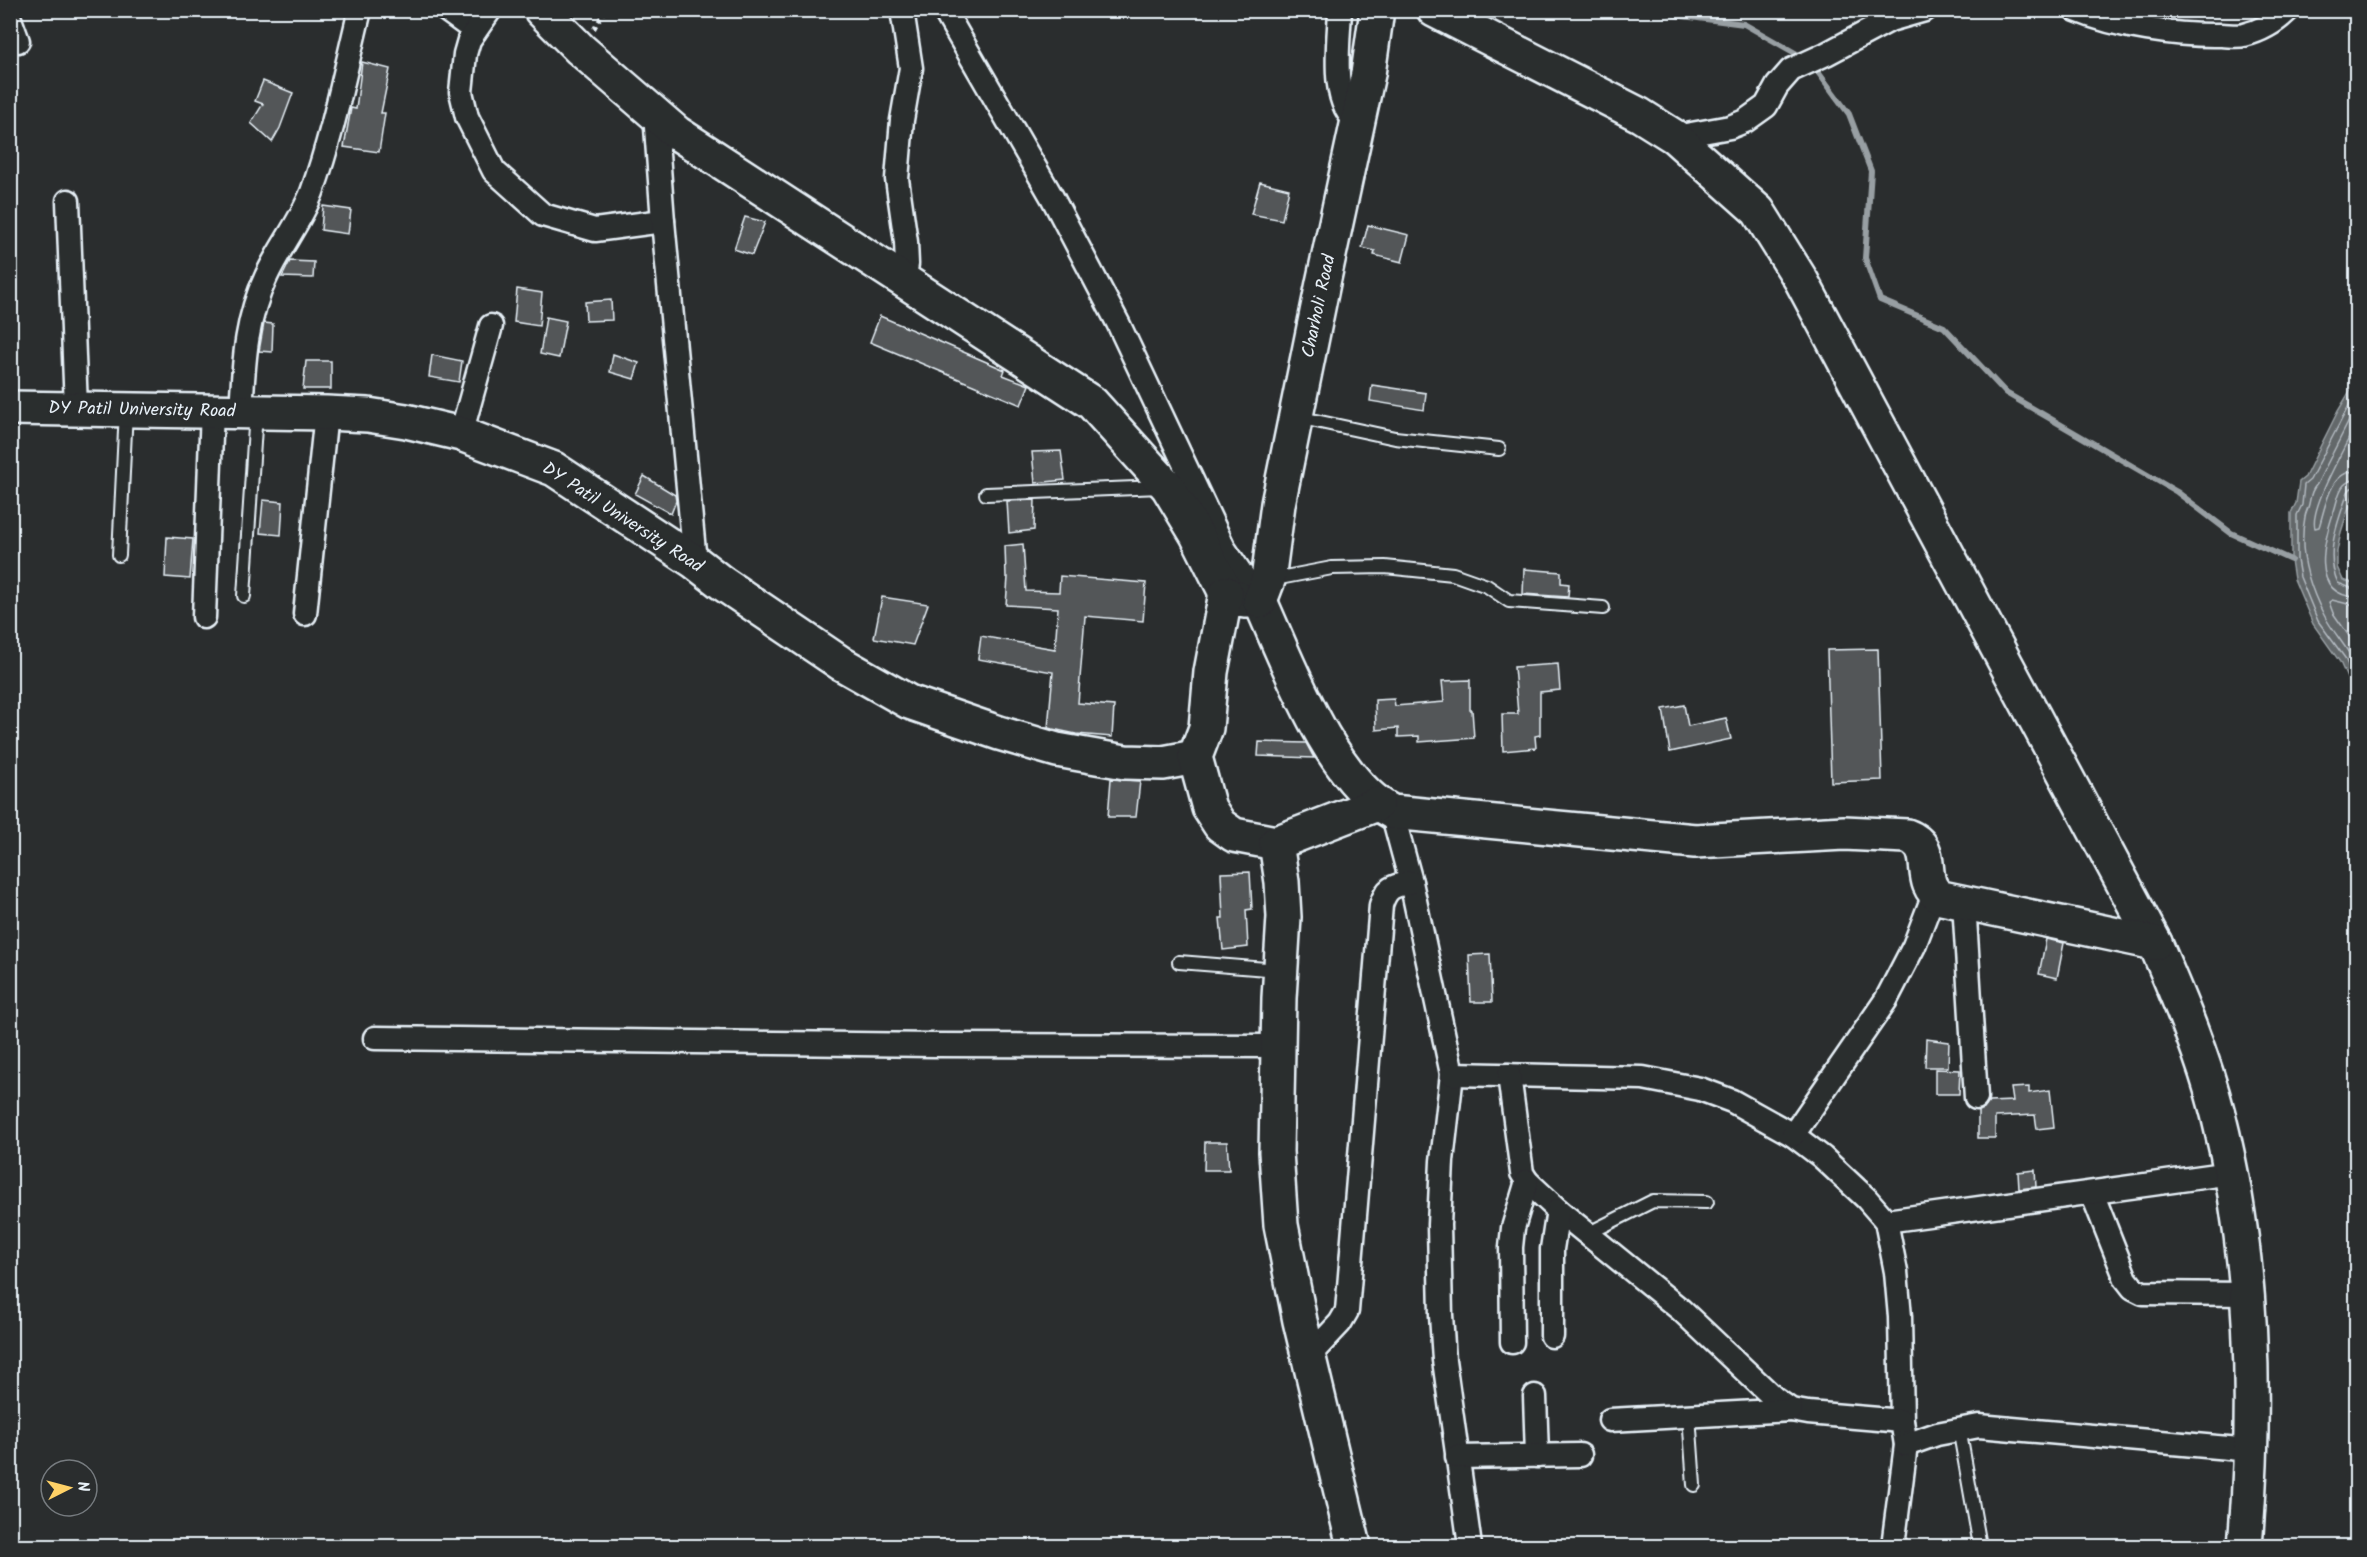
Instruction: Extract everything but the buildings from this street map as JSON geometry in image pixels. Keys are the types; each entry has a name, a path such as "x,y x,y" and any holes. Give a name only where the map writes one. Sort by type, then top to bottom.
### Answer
{"street":[{"path":"204,617 251,313 266,275 299,220 323,162 360,10"},
{"path":"446,10 475,30"},
{"path":"490,10 475,30 465,54 462,92 467,117 494,171 543,214 595,230 663,220"},
{"path":"541,10 579,49 677,133 1092,403 1168,487 1197,535 1226,593 1211,672 1206,728 1195,757 1209,808 1220,825 1234,835 1276,843 1385,808 1695,841 1844,833 1907,836 1915,839 1922,846 1930,888 1949,898 2155,944"},
{"path":"902,10 910,68 902,120 897,179 906,242 907,264 904,282"},
{"path":"944,10 1052,197 1118,323 1224,548 1264,590 1320,733 1361,788 1385,808 1412,882 1452,1074 1442,1161 1439,1225 1444,1360 1470,1546"},
{"path":"1340,10 1338,58 1341,98 1349,116 1358,122"},
{"name":"Charholi Road","path":"1264,590 1278,504 1358,122 1377,10"},
{"path":"1434,10 1640,115 1675,137 1758,211 1801,280 2155,944 2189,1023 2218,1112 2231,1173 2247,1294 2253,1398 2252,1450 2242,1540"},
{"path":"1675,137 1730,127 1745,121 1766,105 1791,70 1890,20 1926,10"},
{"path":"2076,10 2118,23 2201,36 2243,35 2277,21 2288,10"},
{"path":"10,19 18,41"},
{"path":"655,114 695,562"},
{"path":"68,201 76,408"},
{"path":"461,434 491,326"},
{"name":"DY Patil University Road","path":"10,408 326,413 406,421 461,434 554,469 695,562 722,583 842,664 909,702 1057,750 1125,762 1163,763 1195,757"},
{"path":"305,614 326,413"},
{"path":"1226,593 1244,601 1264,590"},
{"path":"1276,843 1284,917 1278,1046 1276,1152 1278,1196 1290,1275 1354,1546"},
{"path":"1309,1356 1340,1323 1347,1311 1381,905 1390,887 1412,882"},
{"path":"1949,898 1976,1098"},
{"path":"1793,1134 1886,1000 1910,955 1949,898"},
{"path":"375,1038 946,1046 1278,1046"},
{"path":"1452,1074 1643,1078 1700,1089 1732,1101 1793,1134 1866,1198 1886,1221 1896,1272 1900,1317 1902,1420 1906,1445 1893,1546"},
{"path":"1509,1075 1520,1166 1527,1181 1558,1210 1681,1310 1774,1398 1791,1410"},
{"path":"1886,1221 2231,1173"},
{"path":"1512,1342 1511,1247 1513,1228 1527,1181"},
{"path":"2092,1193 2126,1279 2133,1288 2143,1293 2247,1294"},
{"path":"1552,1336 1552,1249 1558,1210"},
{"path":"1535,1396 1537,1456"},
{"path":"1610,1420 1791,1410 1845,1417 1902,1420"},
{"path":"1906,1445 1959,1428 1979,1426 2252,1450"},
{"path":"1457,1457 1580,1455"}],"lane":[{"path":"119,555 126,409"},
{"path":"237,411 244,596"},
{"path":"1296,417 1395,438 1499,449"},
{"path":"986,494 1168,487"},
{"path":"1264,590 1332,568 1385,567 1453,574 1487,586 1509,601 1603,608"},
{"path":"1179,962 1281,970"},
{"path":"1587,1234 1653,1201 1707,1202"},
{"path":"1689,1415 1694,1485"},
{"path":"1959,1428 1980,1546"}],"water":[{"path":"2356,381 2356,486 2341,532 2337,551 2337,567 2343,580 2356,584 2356,699 2340,662 2313,624 2294,579 2291,560 2291,513 2296,503 2299,482 2305,477 2338,411"}],"waterway":[{"path":"1662,10 1675,15 1744,24 1804,58"},
{"path":"1812,64 1849,114 1871,171 1865,258 1880,300 1944,327 2006,393 2177,492 2231,533 2291,560"}]}
